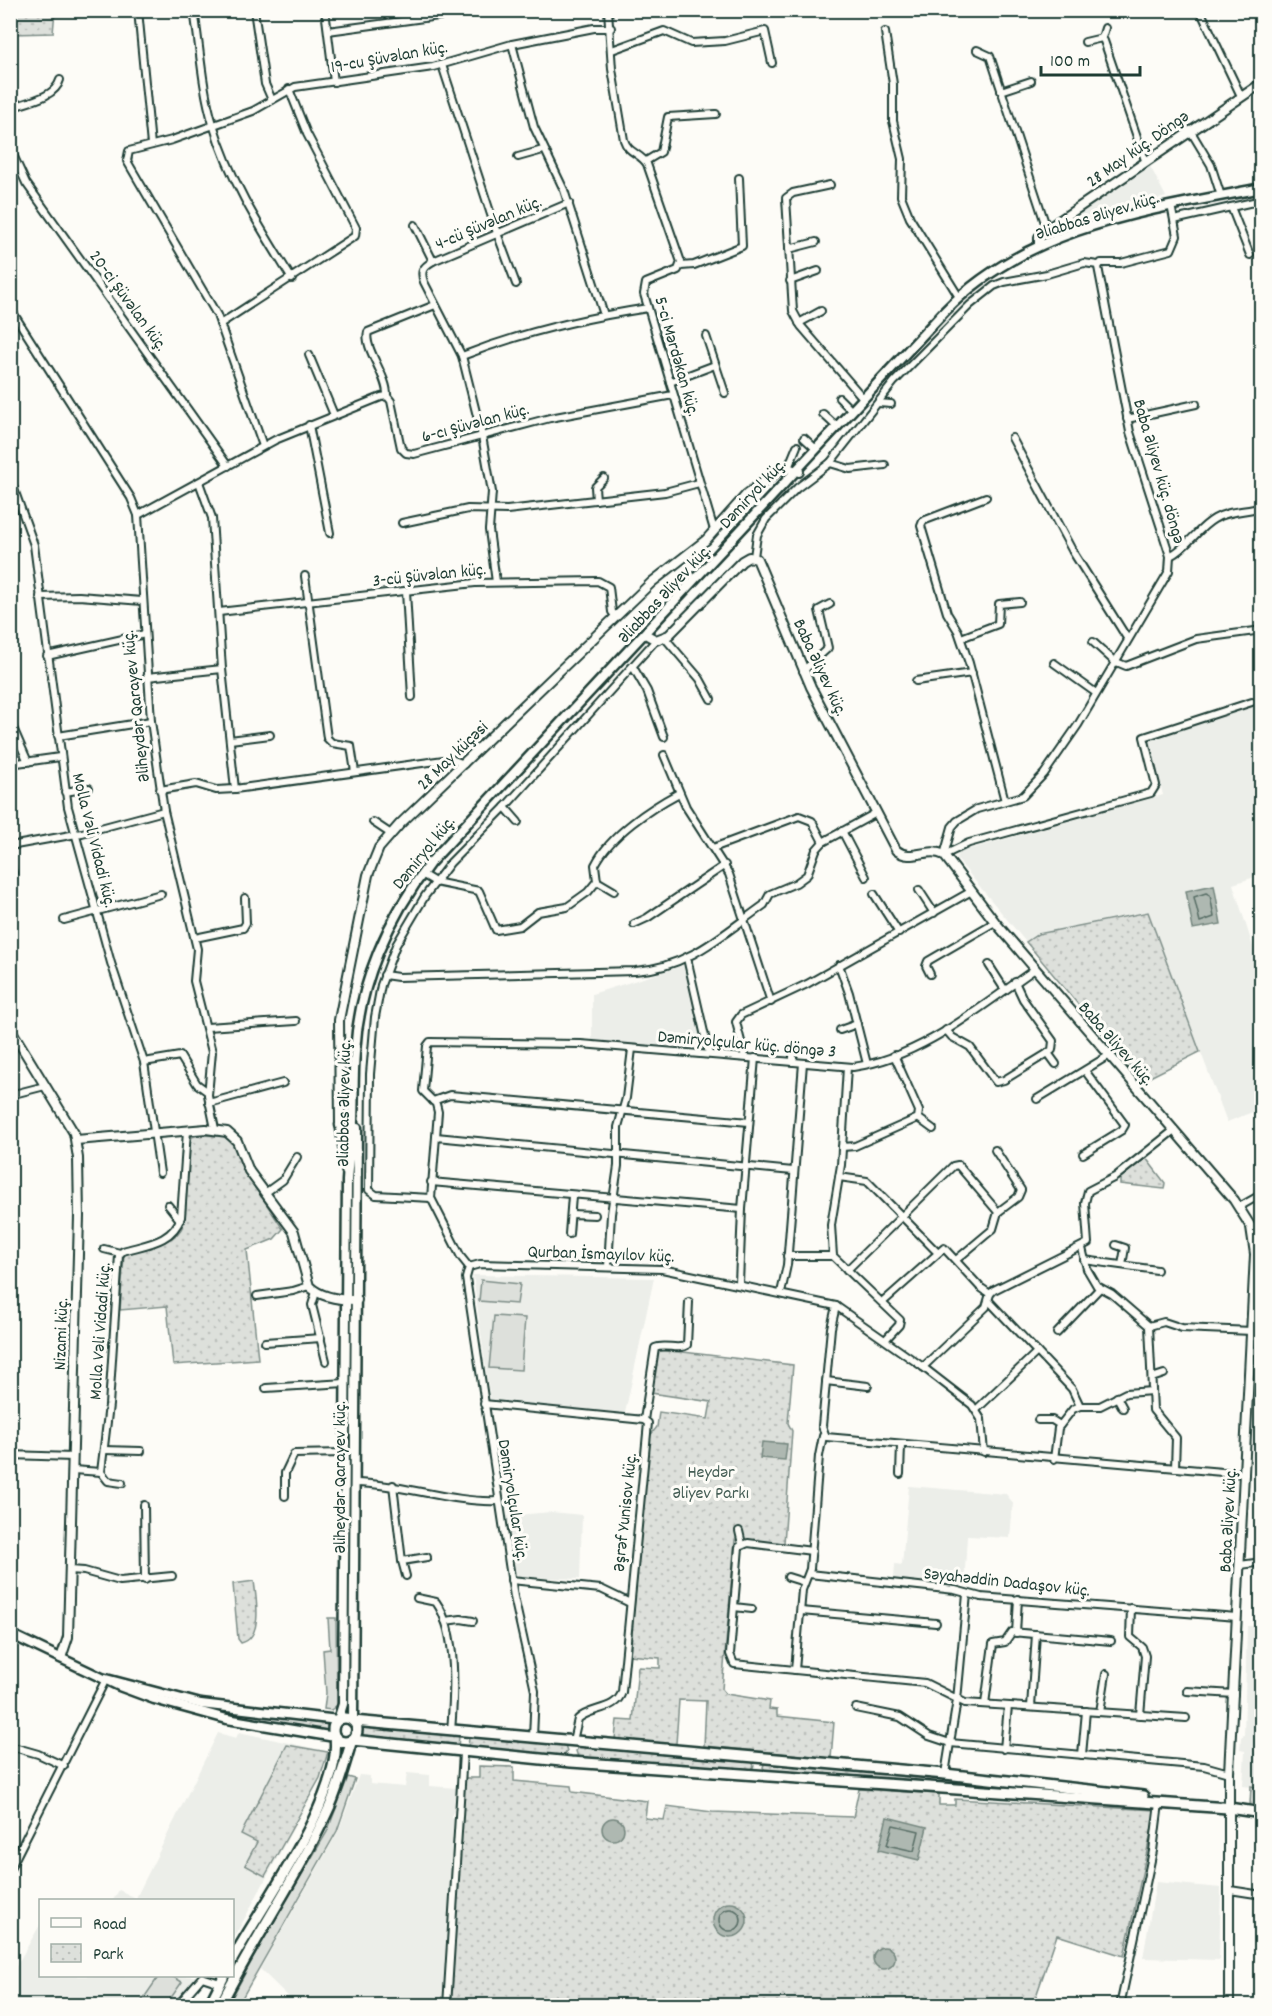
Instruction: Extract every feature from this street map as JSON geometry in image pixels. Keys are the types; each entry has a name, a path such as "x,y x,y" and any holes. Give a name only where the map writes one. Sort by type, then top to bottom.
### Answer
{"main road":[{"name":"Dəmiryol küç.","path":"347,1181 353,1125 355,1052 367,985 389,928 417,881 438,854 794,470 959,297 995,268 1039,245 1117,219 1221,196 1262,190"},
{"name":"Əliabbas Əliyev küç.","path":"358,1233 357,1072 363,1018 373,975 384,948 424,876 647,635 794,470 954,307 997,272 1023,256 1064,239 1172,210 1262,190"},
{"path":"340,1125 345,1133 350,1131 353,1125"},
{"path":"347,1181 358,1233"},
{"name":"Əliheydər Qarayev küç.","path":"338,1720 343,1707 347,1181"},
{"name":"Əliheydər Qarayev küç.","path":"353,1721 358,1233"},
{"path":"345,1381 351,1374 356,1379"},
{"path":"344,1596 354,1596"},
{"path":"10,1634 130,1691 199,1712 335,1737 345,1742 352,1740 463,1753 571,1762 1228,1808"},
{"path":"106,1679 201,1704 338,1720 346,1718 353,1721 451,1732 945,1774 1262,1813"},
{"path":"234,1956 321,1802 334,1762 333,1730 338,1720"},
{"path":"220,2006 319,1829 357,1731 353,1721"},
{"path":"463,1753 465,1733"},
{"path":"571,1762 573,1741"},
{"path":"758,1775 759,1758"},
{"path":"962,1788 963,1776"},
{"path":"209,2006 222,1979"}],"street":[{"path":"138,10 151,145"},
{"path":"194,10 213,125 244,202 292,279"},
{"path":"254,10 265,84 272,100"},
{"path":"326,10 334,82"},
{"path":"328,31 483,10"},
{"path":"608,10 624,140 629,151 646,161 681,266 694,265 742,246 739,178"},
{"path":"1200,10 1240,96"},
{"name":"19-cu Şüvəlan küç.","path":"263,446 220,324 127,160 129,151 253,111 289,88 442,65 512,44 594,28 611,28"},
{"path":"1105,28 1102,38 1145,160"},
{"path":"612,50 664,31 691,43 718,42 765,31 772,63"},
{"path":"885,32 892,84 892,121 902,159 901,196 910,218 959,297"},
{"path":"1085,42 1102,38"},
{"path":"512,44 534,127 543,150 560,177 604,315"},
{"path":"977,50 990,56 1047,228 1040,237 1039,245"},
{"path":"442,65 516,284"},
{"path":"10,108 50,93 56,89 60,80"},
{"path":"1001,91 1031,81"},
{"name":"28 May küç. Döngə","path":"1047,228 1262,82"},
{"path":"220,324 353,239 356,232 307,134 289,88"},
{"path":"646,161 661,152 668,117 716,114"},
{"path":"1190,130 1211,165 1221,196"},
{"name":"20-ci Şüvəlan küç.","path":"10,148 26,183 228,466"},
{"path":"518,157 543,150"},
{"path":"830,185 793,194 786,198 792,305 799,323 863,399"},
{"path":"1174,220 1262,200"},
{"name":"4-cü Şüvəlan küç.","path":"496,582 489,530 492,492 482,436 462,357 435,305 422,273 433,261 569,204"},
{"path":"1231,207 1250,255"},
{"path":"1098,265 1122,262 1171,250 1177,240 1172,210"},
{"path":"415,225 433,261"},
{"path":"789,249 816,242"},
{"name":"Dəmiryol küç.","path":"754,557 757,535 766,519 797,488 830,463 894,382 964,310 994,286 1084,263 1098,265"},
{"name":"Baba Əliyev küç. döngə","path":"944,855 952,827 957,821 977,808 1027,793 1044,774 1168,575 1170,556 1126,419 1098,265"},
{"name":"5-ci Mərdəkan küç.","path":"681,266 675,271 646,283 644,290 714,530"},
{"path":"790,281 818,271"},
{"path":"138,515 263,446 309,425 387,396 386,383 368,341 368,332 435,305"},
{"name":"Əliheydər Qarayev küç.","path":"10,308 131,498 138,515 151,721 164,811 198,954 194,981 207,1027 213,1061 208,1092 215,1129"},
{"path":"462,357 520,334 604,315 648,308"},
{"path":"799,323 821,310"},
{"path":"706,336 725,393"},
{"path":"309,355 334,416"},
{"path":"669,382 715,365"},
{"name":"6-cı Şüvəlan küç.","path":"387,396 391,401 400,445 406,453 419,453 550,418 673,395"},
{"path":"839,398 852,411"},
{"path":"878,403 891,404"},
{"path":"1126,419 1196,404"},
{"path":"823,414 837,427"},
{"path":"309,425 330,533"},
{"path":"804,438 816,449"},
{"path":"1012,438 1068,543 1127,638"},
{"path":"794,470 797,446"},
{"path":"830,463 850,469 885,465"},
{"name":"28 May küçəsi","path":"347,1181 340,1125 338,1036 342,1001 365,885 376,852 391,834 652,582 701,545 729,511 764,480 794,470"},
{"name":"Molla Vəli Vidadi küç.","path":"10,478 13,493 34,545 65,792 96,911 144,1062 160,1173"},
{"path":"596,500 595,487 604,478"},
{"path":"199,482 213,518 222,669 235,789"},
{"path":"402,523 468,509 507,510 596,500 671,491 699,483"},
{"path":"986,497 921,523 947,613 961,638 972,672 1005,801"},
{"path":"1170,556 1185,547 1206,524 1218,516 1262,507"},
{"path":"647,635 656,640 665,638 742,561 754,557"},
{"name":"Baba Əliyev küç.","path":"754,557 762,566 803,671 876,813 900,853 912,856 936,851 944,855 995,922 1239,1207 1257,1235 1258,1288 1252,1331 1228,1808 1230,1890"},
{"path":"305,576 327,738 332,743 351,746 355,772"},
{"name":"3-cü Şüvəlan küç.","path":"219,612 496,582 602,581 609,586 612,612 616,617"},
{"path":"406,591 412,697"},
{"path":"40,597 79,596 142,601"},
{"path":"961,638 998,624 999,604 1020,602"},
{"path":"803,671 828,648 819,610 830,604"},
{"path":"1093,642 1114,661 1126,666 1196,639 1255,630"},
{"path":"47,656 145,634"},
{"path":"665,638 700,679 711,699"},
{"name":"Dəmiryol küç.","path":"431,1198 375,1195 369,1190 370,1074 378,1001 384,975 396,945 450,862 505,807 656,640"},
{"path":"1054,663 1096,693"},
{"path":"633,667 647,691 664,737"},
{"path":"147,677 222,669"},
{"path":"916,681 972,672"},
{"path":"944,855 969,843 1151,793 1156,785 1144,737 1252,702"},
{"path":"10,721 28,762"},
{"path":"58,736 151,721"},
{"path":"230,740 270,735"},
{"path":"664,755 679,793 725,865 771,1002"},
{"path":"10,764 60,757"},
{"path":"160,790 196,784 216,790 235,789 451,759 464,764"},
{"path":"65,792 89,788"},
{"path":"597,882 595,865 603,854 632,824 679,793"},
{"path":"505,807 518,822"},
{"path":"10,846 75,835 164,811"},
{"path":"384,975 398,978 646,970 687,958 707,947 764,905 770,894 803,879 823,842 876,813"},
{"path":"713,848 800,816 812,821 823,842"},
{"path":"373,822 391,834"},
{"path":"842,831 866,877"},
{"path":"10,861 13,873"},
{"path":"634,924 647,918 725,865"},
{"path":"424,876 435,882 479,891 492,926 499,931 520,926 538,912 571,905 597,882"},
{"path":"597,882 614,891"},
{"path":"919,890 934,913"},
{"path":"745,1057 736,1022 741,1015 771,1002 970,892"},
{"path":"64,920 161,894"},
{"path":"874,894 899,933"},
{"path":"195,938 243,928 246,923 245,898"},
{"path":"930,974 926,966 928,960 995,922"},
{"path":"687,958 709,1054"},
{"path":"839,965 867,1064"},
{"path":"989,965 1005,990"},
{"name":"Dəmiryolçular küç. döngə 3","path":"433,1101 423,1091 427,1046 430,1042 559,1044 709,1054 847,1067 867,1064 894,1055 946,1030 1035,969"},
{"path":"946,1030 952,1037 970,1047 996,1082 1004,1080 1048,1053 1052,1050 1053,1041 1023,999 1015,982"},
{"path":"207,1027 296,1021"},
{"path":"840,1030 857,1024"},
{"name":"Nizami küç.","path":"10,1028 72,1127 76,1140 79,1216 73,1470 68,1641 61,1658"},
{"path":"793,1046 793,1062"},
{"path":"609,1267 618,1127 626,1098 632,1049"},
{"path":"1048,1053 1056,1064"},
{"path":"144,1062 176,1055 182,1057 197,1084 208,1092"},
{"path":"894,1055 919,1111 918,1118"},
{"path":"1036,1099 1086,1072 1108,1056"},
{"path":"739,1283 742,1209 754,1058"},
{"path":"781,1293 788,1256 803,1063"},
{"path":"847,1067 839,1177 831,1225 833,1256 900,1321 886,1340"},
{"path":"1083,1154 1122,1130 1125,1125 1086,1072"},
{"path":"209,1103 283,1083"},
{"path":"10,1095 45,1086"},
{"path":"469,1267 461,1257 431,1198 438,1112 433,1101 450,1095 749,1122"},
{"path":"918,1118 933,1130"},
{"path":"842,1147 855,1146 918,1118"},
{"path":"76,1140 215,1129 234,1137 249,1171 294,1232 309,1286 316,1292 346,1300 357,1300"},
{"path":"180,1220 187,1131"},
{"path":"923,1367 986,1307 989,1298 1082,1248 1089,1240 1085,1209 1089,1191 1115,1177 1173,1131"},
{"path":"436,1137 793,1171"},
{"path":"956,1260 993,1229 998,1212 1018,1197 1021,1190 995,1150"},
{"path":"265,1193 283,1180 297,1157"},
{"path":"847,1270 955,1165 960,1166 998,1212"},
{"path":"839,1177 867,1180 937,1252"},
{"path":"431,1182 742,1209"},
{"path":"1239,1207 1262,1194"},
{"path":"569,1234 572,1196"},
{"path":"168,1205 180,1220"},
{"path":"571,1214 595,1215"},
{"name":"Molla Vəli Vidadi küç.","path":"101,1472 120,1253 168,1237 180,1220"},
{"path":"1116,1245 1125,1248 1122,1265"},
{"path":"1082,1248 1091,1277 1100,1288 1112,1294 1149,1326 1154,1414 1176,1438 1175,1468"},
{"path":"104,1249 120,1253"},
{"path":"883,1302 937,1252 947,1249 1077,1395 1080,1406"},
{"path":"788,1256 833,1256"},
{"path":"1084,1260 1157,1270"},
{"name":"Qurban İsmayılov küç.","path":"469,1267 480,1264 662,1269 739,1283 836,1306 923,1367 976,1410"},
{"name":"Dəmiryolçular küç.","path":"469,1267 466,1278 498,1501 511,1580 535,1691 533,1738"},
{"path":"257,1296 293,1291 309,1286"},
{"path":"1057,1333 1100,1288"},
{"path":"316,1292 312,1305 326,1361"},
{"name":"Əşrəf Yunisov küç.","path":"573,1741 576,1722 581,1715 610,1705 620,1697 648,1427 644,1420 655,1348 687,1345 689,1302"},
{"path":"795,1670 804,1582 809,1574 812,1551 820,1450 824,1436 822,1426 826,1381 832,1321 836,1306"},
{"path":"1149,1326 1164,1322 1182,1328 1252,1331"},
{"path":"265,1342 321,1338"},
{"path":"1251,1351 1262,1351"},
{"path":"984,1452 982,1426 976,1410 1037,1352"},
{"path":"1152,1377 1164,1374"},
{"path":"266,1388 345,1381"},
{"path":"826,1381 868,1386"},
{"path":"1054,1458 1060,1425 1073,1409 1080,1406 1100,1406 1126,1393 1152,1391"},
{"path":"1117,1397 1123,1408"},
{"path":"484,1404 644,1420"},
{"path":"1038,1420 1052,1420 1060,1425"},
{"path":"824,1436 834,1439 1245,1474"},
{"path":"900,1474 901,1445"},
{"path":"104,1450 141,1451"},
{"path":"285,1496 285,1473 294,1454 345,1453"},
{"path":"10,1455 73,1457"},
{"path":"73,1470 101,1472 108,1481 122,1483"},
{"path":"356,1483 393,1485 473,1500 498,1501"},
{"path":"393,1485 402,1561 406,1576"},
{"path":"144,1505 145,1580"},
{"path":"739,1531 742,1545"},
{"path":"812,1551 753,1544 742,1545 738,1550 731,1661 739,1665 925,1683 957,1700 985,1704 1186,1718"},
{"path":"402,1561 427,1557"},
{"path":"1240,1564 1262,1562"},
{"path":"70,1570 84,1570 120,1581 172,1576"},
{"name":"Səyahəddin Dadaşov küç.","path":"809,1574 967,1594 1238,1617"},
{"path":"788,1577 804,1582"},
{"path":"511,1580 601,1589 630,1603"},
{"path":"945,1774 957,1700 967,1594"},
{"path":"417,1598 436,1602 446,1621 454,1688 451,1732"},
{"path":"1016,1633 1018,1599"},
{"path":"734,1607 752,1609"},
{"path":"1131,1608 1130,1637 1142,1647 1145,1656 1140,1714"},
{"path":"801,1611 936,1623"},
{"path":"446,1621 461,1619 473,1621"},
{"path":"985,1704 993,1644 1005,1642 1012,1632 1088,1641 1111,1641"},
{"path":"1031,1707 1036,1634"},
{"path":"1100,1712 1106,1674"},
{"path":"10,1869 64,1767 106,1679"},
{"path":"1187,1690 1234,1694"},
{"path":"1004,1749 1008,1706"},
{"path":"856,1708 900,1717 929,1736 950,1743 1204,1766 1230,1773"},
{"path":"1082,1755 1086,1711"},
{"path":"10,1746 43,1756 64,1767"},
{"path":"447,2006 463,1753"},
{"path":"1120,2006 1155,1844 1159,1803"},
{"path":"1229,2006 1230,1890 1262,1895"},
{"path":"1260,1995 1262,1976"},
{"path":"177,2006 202,1977 222,1979"}],"shaded area":[{"path":"1149,164 1166,197 1083,220 1079,210"},
{"path":"1261,703 1261,875 1233,884 1261,972 1262,1087 1260,1109 1227,1122 1148,911 1038,933 1025,941 956,858 959,852 1163,795 1148,738"},
{"path":"685,965 705,1047 592,1042 592,994"},
{"path":"473,1275 654,1278 625,1413 490,1400"},
{"path":"909,1486 1006,1494 1013,1503 1010,1538 967,1536 964,1587 894,1579 895,1564 902,1565"},
{"path":"551,1512 582,1515 580,1579 519,1577 513,1569 506,1516"},
{"path":"1247,1626 1261,1626 1261,1788 1243,1786 1245,1751 1240,1750 1241,1737 1244,1735"},
{"path":"239,1732 330,1752 320,1778 234,1938 234,1899 114,1899 119,1890 136,1898 218,1733 236,1738"},
{"path":"407,1773 430,1775 430,1786 457,1788 456,1808 452,1814 452,1818 455,1819 443,2005 297,2005 260,1969 338,1832 359,1775 370,1776 370,1784 405,1787"},
{"path":"1156,1882 1221,1888 1219,1960 1143,1958"},
{"path":"39,1927 39,1977 197,1977 173,2005 11,2006 11,1975"}],"green space":[{"path":"10,11 55,11 53,33 11,34"},
{"path":"1148,912 1200,1052 1142,1081 1026,942 1038,934"},
{"path":"227,1136 234,1141 245,1172 283,1229 274,1239 247,1250 258,1359 173,1365 167,1306 120,1310 124,1254 161,1243 177,1235 182,1228 185,1218 190,1142 192,1137"},
{"path":"1146,1158 1165,1183 1164,1189 1120,1184 1120,1178"},
{"path":"481,1280 520,1284 517,1304 479,1301"},
{"path":"494,1316 525,1318 521,1370 489,1368"},
{"name":"Heydər Əliyev Parkı","path":"658,1349 793,1365 788,1423 792,1431 784,1543 735,1540 722,1689 726,1694 770,1701 769,1709 777,1710 777,1716 834,1722 831,1758 704,1746 706,1701 679,1700 676,1744 615,1739 617,1720 633,1721 638,1667 660,1668 660,1658 630,1655 649,1437 657,1427 659,1412 708,1419 711,1402 651,1393"},
{"path":"254,1581 257,1606 256,1625 248,1640 241,1643 238,1639 233,1584"},
{"path":"328,1618 336,1618 337,1705 331,1710 324,1709 326,1693 323,1650 330,1649"},
{"path":"212,1709 326,1724 328,1729 326,1732 212,1713"},
{"path":"362,1728 459,1736 458,1748 361,1739"},
{"path":"469,1737 565,1745 567,1751 564,1756 468,1749"},
{"path":"287,1745 328,1752 320,1778 265,1876 245,1865 257,1842 241,1834"},
{"path":"579,1747 752,1761 754,1766 751,1770 578,1757 576,1751"},
{"path":"765,1762 956,1779 959,1783 956,1785 765,1772 763,1767"},
{"path":"479,1766 514,1767 514,1781 571,1786 572,1792 647,1801 645,1818 664,1820 667,1806 712,1812 853,1817 859,1789 939,1794 939,1805 955,1805 955,1799 1156,1810 1124,1956 1057,1935 1033,2005 451,2006 464,1778 479,1778"},
{"path":"348,1777 355,1779 337,1831 238,2005 228,2005 264,1938 327,1832"},
{"path":"966,1781 1077,1791 1077,1793 966,1786"},
{"path":"1251,1786 1261,1788 1261,1807 1250,1805"},
{"path":"158,1977 174,1977 182,1982 166,2005 139,2005"}],"water":[{"path":"1214,885 1221,924 1193,929 1186,891"},
{"path":"762,1442 787,1444 785,1460 760,1458"},
{"path":"887,1817 927,1827 919,1860 879,1850"},
{"path":"613,1818 621,1821 624,1829 621,1837 613,1840 605,1837 602,1829 605,1821"},
{"path":"730,1903 742,1908 747,1920 742,1932 730,1937 718,1932 713,1920 718,1908"},
{"path":"884,1947 892,1950 895,1958 892,1966 884,1969 876,1966 873,1958 876,1950"}]}
